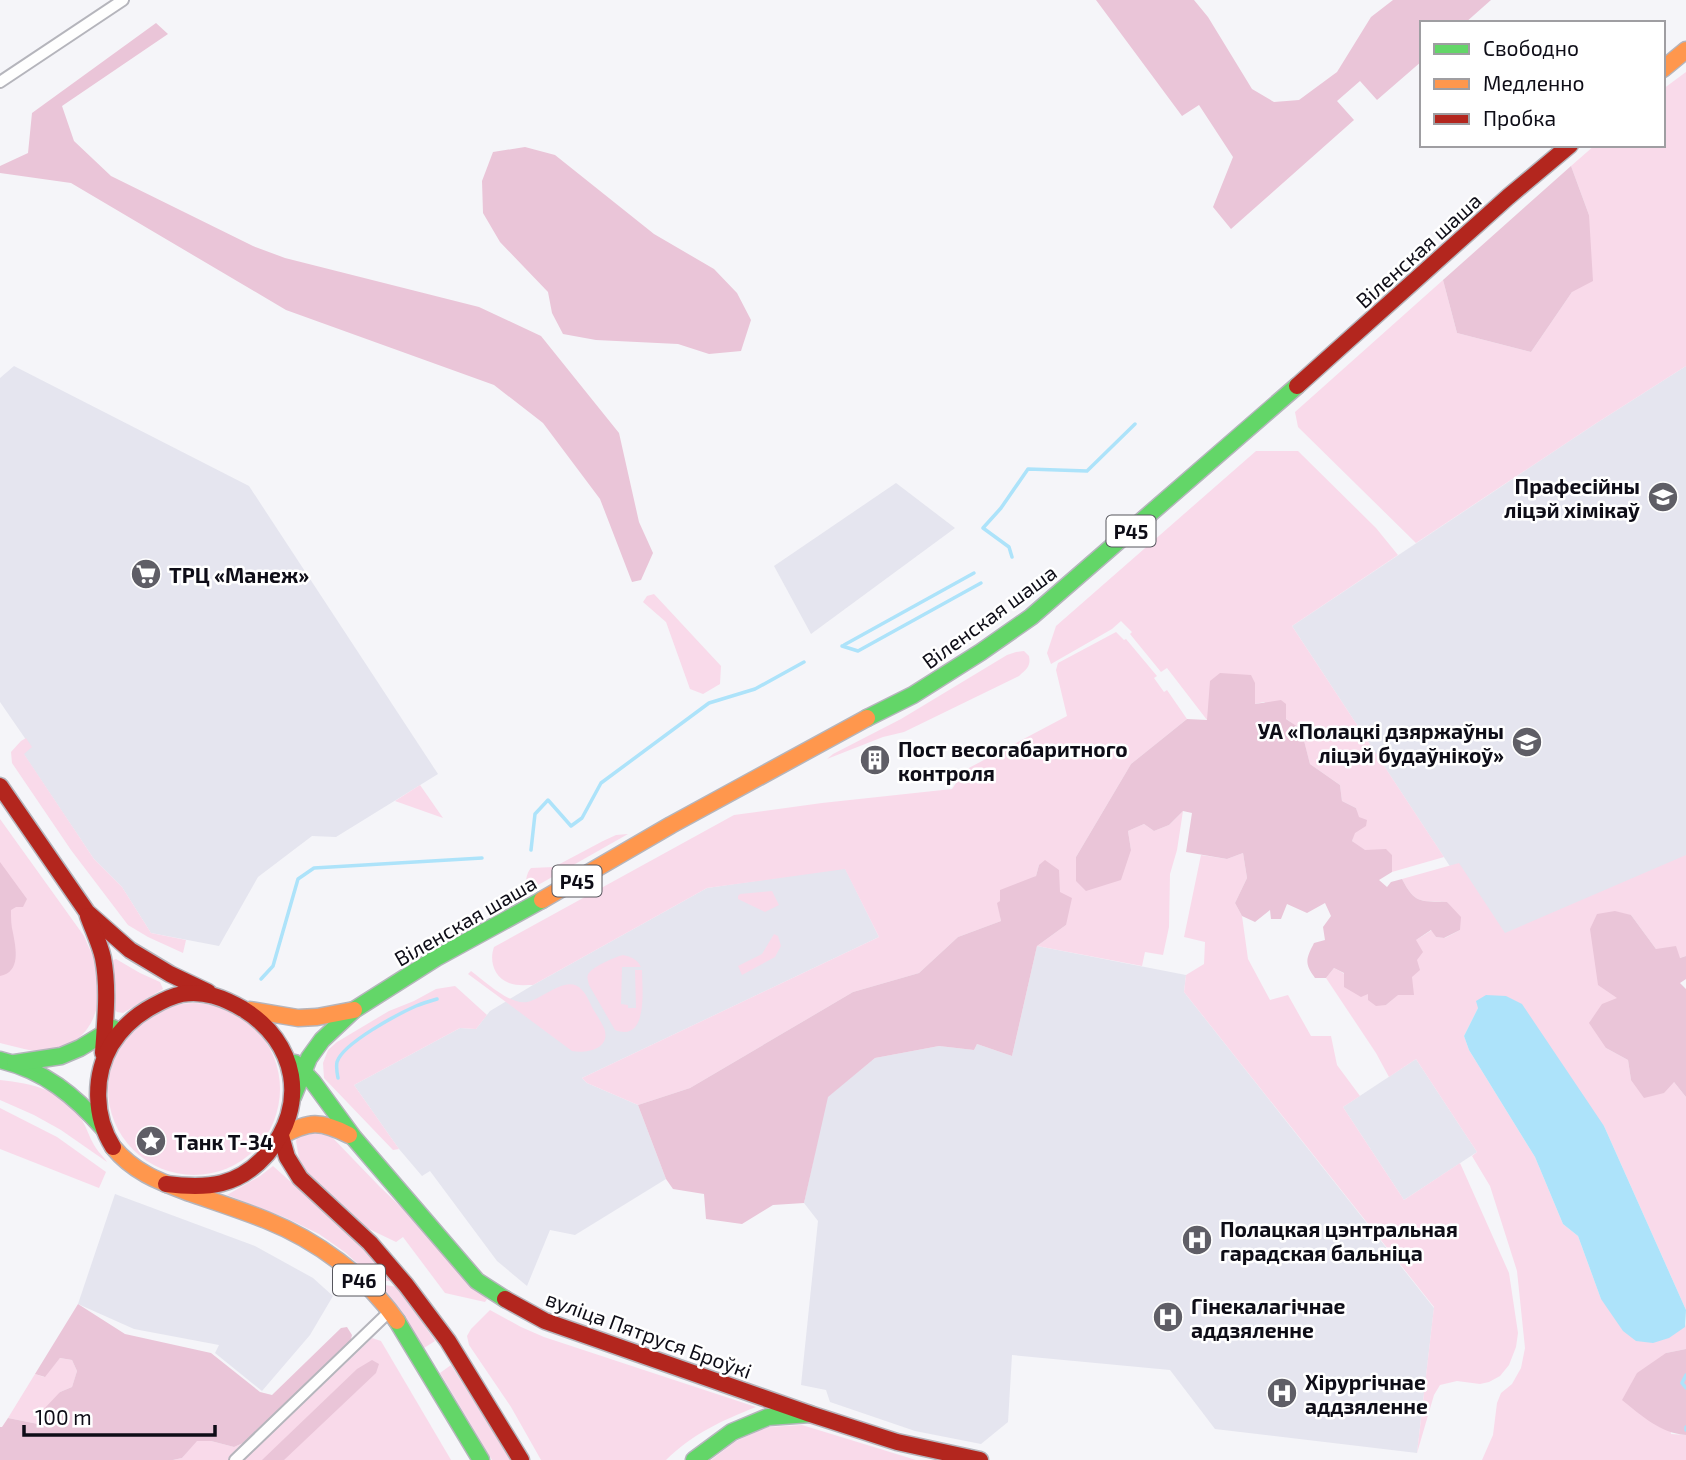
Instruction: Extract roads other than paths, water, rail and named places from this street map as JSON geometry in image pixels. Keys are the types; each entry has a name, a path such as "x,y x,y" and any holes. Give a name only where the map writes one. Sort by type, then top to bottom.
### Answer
{"main road":[{"path":"1665,67 1686,50"},
{"name":"Віленская шаша","path":"354,1010 436,958 671,825 913,695 1031,617 1173,496 1568,147"},
{"name":"Р46","path":"0,786 87,912 130,950 170,974 246,1009 263,1021 284,1051 292,1071 293,1097 281,1136 268,1155 234,1180 214,1186 190,1188 166,1184"},
{"name":"Р46","path":"87,912 104,964 106,986 103,1060"},
{"name":"Р46","path":"215,995 181,994 152,1006 131,1019 113,1040 103,1060 98,1079 98,1102 104,1129 113,1146 126,1162 144,1175 271,1223 307,1240 344,1266 390,1311 481,1460"},
{"name":"Р45","path":"246,1009 298,1018 354,1010"},
{"name":"Р45","path":"293,1097 309,1058 322,1040 354,1010"},
{"path":"8,1062 61,1056 131,1019"},
{"name":"вуліца Пятруся Броўкі","path":"284,1051 313,1082 355,1139 477,1281 497,1294 545,1321 810,1414 897,1443 980,1460"},
{"path":"8,1062 51,1081 74,1097 104,1129"},
{"path":"281,1136 300,1125 312,1122 325,1123 355,1139"},
{"name":"Р46","path":"281,1136 287,1157 300,1178 370,1243 448,1341 521,1460"},
{"path":"694,1460 732,1433 768,1417 810,1414"}],"street":[{"path":"0,82 123,0"},
{"path":"235,1460 390,1311"}],"water":[{"path":"1486,995 1506,996 1522,1004 1604,1126 1686,1310 1685,1327 1669,1338 1653,1343 1636,1341 1623,1331 1601,1299 1578,1236 1563,1224 1535,1157 1469,1050 1464,1036 1478,1008 1476,1001"}],"waterway":[{"path":"1012,557 1009,547 983,528 1001,508 1028,469 1087,471 1135,424"},
{"path":"844,645 974,573"},
{"path":"842,646 858,651 981,583"},
{"path":"531,850 535,814 548,800 571,826 582,818 601,783 709,703 755,689 804,662"},
{"path":"261,979 273,966 298,879 314,868 482,858"},
{"path":"338,1078 337,1062 349,1046 397,1015 437,999"},
{"path":"1686,1375 1682,1383 1686,1388"}],"place":[{"name":"Прафесійны ліцэй хімікаў","path":"1663,497"},
{"name":"ТРЦ «Манеж»","path":"146,574"},
{"name":"УА «Полацкі дзяржаўны ліцэй будаўнікоў»","path":"1527,742"},
{"name":"Пост весогабаритного контроля","path":"875,760"},
{"name":"Танк Т-34","path":"151,1141"},
{"name":"Полацкая цэнтральная гарадская бальніца","path":"1197,1240"},
{"name":"Гінекалагічнае аддзяленне","path":"1168,1317"},
{"name":"Хірургічнае аддзяленне","path":"1282,1393"}]}
